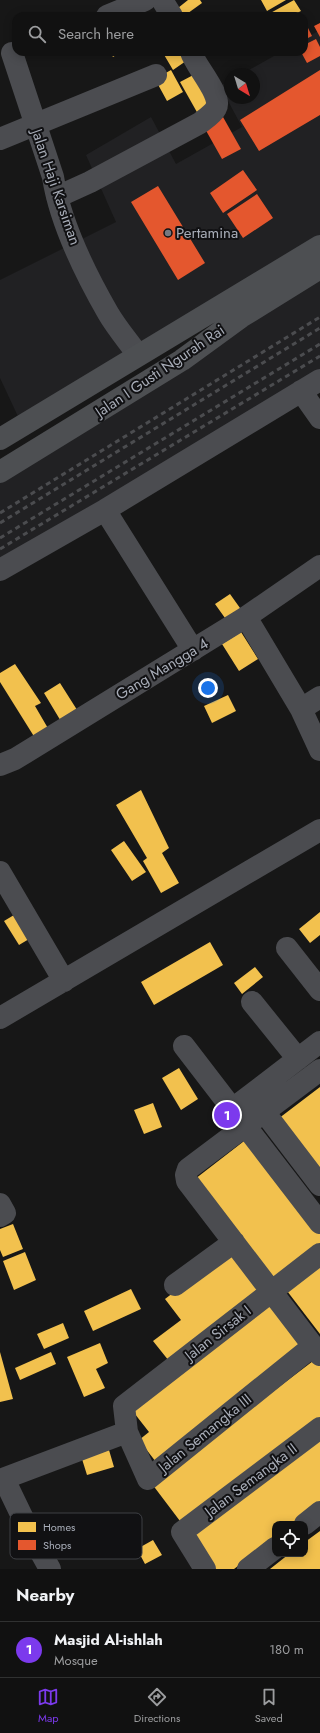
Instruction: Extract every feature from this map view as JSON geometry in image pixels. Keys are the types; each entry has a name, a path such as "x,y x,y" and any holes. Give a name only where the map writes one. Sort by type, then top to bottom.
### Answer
{"main road":[{"name":"Jalan I Gusti Ngurah Rai","path":"0,472 182,360 236,308 320,246"},
{"name":"Jalan I Gusti Ngurah Rai","path":"0,439 138,355 320,268"}],"street":[{"path":"116,12 145,0"},
{"path":"162,0 170,12"},
{"name":"Jalan Haji Karsiman","path":"9,53 54,177 56,197 73,243 108,313 138,355"},
{"path":"56,197 90,182 200,123 214,111 217,104 216,95 193,56"},
{"path":"0,139 35,126 156,75"},
{"path":"0,570 105,510 320,380"},
{"path":"301,391 320,418"},
{"path":"105,510 194,650"},
{"name":"Gang Mangga 4","path":"0,765 15,759 194,650 246,617 320,566"},
{"path":"246,617 301,709 320,748"},
{"path":"301,709 320,697"},
{"path":"0,1018 320,830"},
{"path":"0,872 64,981"},
{"path":"287,948 320,990"},
{"path":"252,1002 298,1059"},
{"path":"258,1104 298,1059 320,1042"},
{"path":"184,1046 320,1223"},
{"path":"317,1351 187,1181 186,1175 188,1169 239,1117 258,1104 320,1070"},
{"path":"258,1104 320,1185"},
{"path":"0,1204 5,1213 0,1216"},
{"path":"175,1285 234,1242"},
{"name":"Jalan Sirsak I","path":"126,1424 124,1406 320,1254"},
{"name":"Jalan Semangka III","path":"126,1424 148,1478 317,1351"},
{"path":"20,1513 2,1479 126,1424"},
{"name":"Jalan Semangka II","path":"206,1569 182,1532 320,1428"},
{"path":"308,1522 320,1512"},
{"path":"248,1569 272,1550"},
{"path":"44,1559 50,1569"}],"shaded area":[{"path":"320,30 320,246 22,425 0,378 0,280 116,222 86,155 151,117 176,164 242,127 230,104 260,104 260,68 253,68 274,56 308,56 308,37"},
{"path":"224,84 224,93 220,86"},
{"path":"320,268 320,370 0,562 0,472"}],"building: Homes":[{"path":"188,0 200,0 202,3 190,12 181,12 178,8"},
{"path":"261,0 286,0 267,11"},
{"path":"294,0 301,11 299,12 272,12"},
{"path":"165,56 183,56 186,61 173,70"},
{"path":"171,70 183,92 167,101 155,79"},
{"path":"199,72 217,104 198,114 180,82"},
{"path":"230,594 245,615 230,625 215,604"},
{"path":"241,632 258,659 239,671 222,644"},
{"path":"15,664 41,703 35,706 49,730 35,738 0,682 0,673"},
{"path":"60,683 79,713 62,723 44,693"},
{"path":"228,695 236,711 212,723 204,706"},
{"path":"141,790 169,848 162,853 179,883 161,893 143,861 147,858 116,805"},
{"path":"124,841 146,872 132,881 111,850"},
{"path":"320,912 320,935 310,943 299,929"},
{"path":"14,915 29,939 19,945 4,921"},
{"path":"210,942 223,965 154,1005 141,982"},
{"path":"255,967 263,977 242,994 234,983"},
{"path":"179,1068 198,1099 181,1110 162,1078"},
{"path":"320,1087 320,1183 274,1122"},
{"path":"153,1103 162,1127 144,1134 134,1110"},
{"path":"248,1138 320,1232 320,1249 275,1283 195,1179"},
{"path":"13,1224 23,1249 3,1257 0,1250 0,1229"},
{"path":"232,1248 264,1289 169,1361 153,1341 181,1320 165,1299"},
{"path":"25,1252 36,1280 14,1290 3,1261"},
{"path":"320,1259 320,1334 284,1287"},
{"path":"131,1289 141,1309 93,1331 84,1311"},
{"path":"273,1300 308,1346 156,1462 139,1440 149,1432 131,1409"},
{"path":"63,1323 69,1338 44,1349 37,1334"},
{"path":"100,1343 108,1363 96,1369 105,1388 84,1397 67,1357"},
{"path":"0,1352 13,1399 0,1402"},
{"path":"51,1352 56,1364 20,1380 15,1368"},
{"path":"317,1358 320,1362 320,1420 183,1525 152,1484"},
{"path":"320,1436 320,1504 297,1521 272,1521 272,1540 234,1569 214,1569 189,1536"},
{"path":"109,1450 114,1467 87,1475 82,1459"},
{"path":"320,1531 320,1569 270,1569 285,1557 308,1557 308,1540"},
{"path":"153,1540 162,1555 145,1564 142,1558 142,1546"}],"building: Shops":[{"path":"320,23 320,37 314,26"},
{"path":"308,28 312,36 308,38"},
{"path":"316,39 320,47 320,56 307,63 303,56 308,56 308,43"},
{"path":"320,70 320,115 259,151 240,120"},
{"path":"223,117 241,149 222,159 204,127"},
{"path":"243,170 257,190 223,213 210,193"},
{"name":"Pertamina","path":"158,186 205,263 178,280 131,202"},
{"path":"257,194 273,218 243,238 227,214"}],"railway":[{"path":"0,513 320,317"},
{"path":"0,523 320,328"},
{"path":"0,538 320,344"},
{"path":"0,549 320,356"}],"place":[{"name":"Pertamina","path":"168,233"},
{"name":"Masjid Al-ishlah","path":"227,1115"}]}
